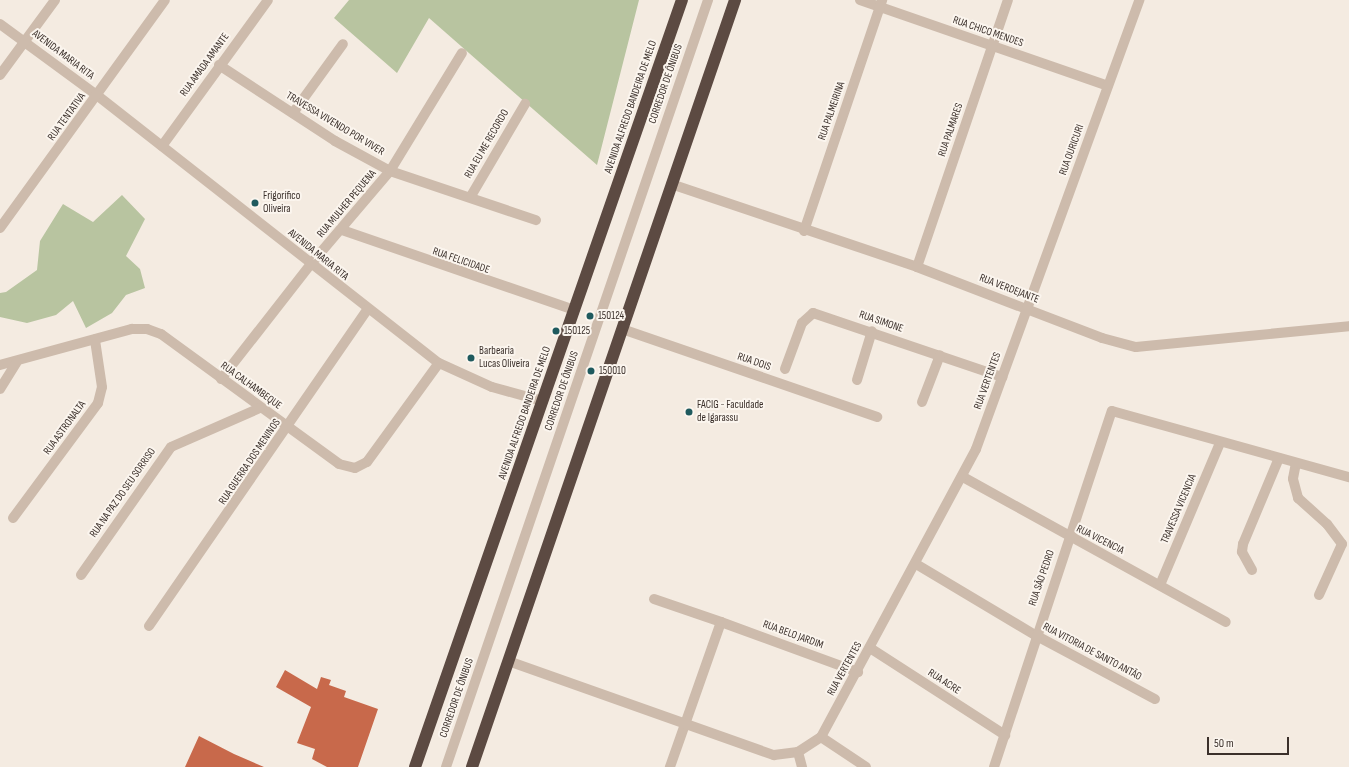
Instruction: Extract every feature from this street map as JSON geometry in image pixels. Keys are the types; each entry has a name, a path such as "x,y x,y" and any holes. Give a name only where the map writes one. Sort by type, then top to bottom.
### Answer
{"highway":[{"name":"AVENIDA ALFREDO BANDEIRA DE MELO","path":"415,767 682,0"},
{"path":"472,767 735,0"}],"street":[{"path":"0,75 55,0"},
{"name":"RUA TENTATIVA","path":"0,228 98,96 165,0"},
{"name":"RUA AMADA AMANTE","path":"162,146 219,65 268,0"},
{"name":"CORREDOR DE ÔNIBUS","path":"446,767 708,0"},
{"name":"RUA CHICO MENDES","path":"860,0 881,3 992,46 1108,86"},
{"name":"RUA PALMARES","path":"917,267 1008,0"},
{"name":"RUA OURICURI","path":"1028,309 1139,0"},
{"name":"RUA PALMEIRINA","path":"804,231 881,3"},
{"name":"AVENIDA MARIA RITA","path":"0,24 98,96 310,265 439,363 492,387 543,401"},
{"path":"293,113 343,44"},
{"name":"RUA MULHER PEQUENA","path":"221,379 310,265 342,230 390,170 462,53"},
{"name":"TRAVESSA VIVENDO POR VIVER","path":"219,65 293,113 390,170 471,196 536,220"},
{"name":"RUA EU ME RECORDO","path":"471,196 525,104"},
{"name":"RUA VERDEJANTE","path":"671,184 804,231 917,267 1028,309 1136,347 1349,326"},
{"name":"RUA FELICIDADE","path":"342,230 574,310"},
{"name":"RUA GUERRA DOS MENINOS","path":"149,626 289,427 368,309"},
{"name":"RUA VERTENTES","path":"508,661 774,755 798,752 821,737 858,672 963,477 1028,309"},
{"name":"RUA SIMONE","path":"784,369 802,324 813,312 872,331 1002,377"},
{"name":"RUA CALHAMBEQUE","path":"0,365 16,363 132,329 148,329 289,427 338,464 360,466 439,363"},
{"name":"RUA DOIS","path":"622,329 878,417"},
{"path":"857,380 872,331"},
{"name":"RUA ASTRONALTA","path":"13,518 98,403 102,387 95,340"},
{"path":"922,402 940,355"},
{"path":"0,389 16,363"},
{"name":"RUA NA PAZ DO SEU SORRISO","path":"81,575 171,447 260,408"},
{"name":"RUA SÃO PEDRO","path":"994,767 1006,735 1035,635 1110,413 1125,412 1220,443"},
{"path":"1220,443 1349,477"},
{"name":"TRAVESSA VICENCIA","path":"1160,584 1220,443"},
{"path":"1252,570 1242,552 1243,544 1279,458"},
{"path":"1296,462 1293,480 1298,498 1326,524 1342,544 1319,595"},
{"name":"RUA VICENCIA","path":"963,477 1068,537 1160,584 1226,622"},
{"name":"RUA VITORIA DE SANTO ANTÃO","path":"916,564 1035,635 1155,699"},
{"name":"RUA BELO JARDIM","path":"654,599 858,672"},
{"path":"670,767 721,622"},
{"name":"RUA ACRE","path":"870,648 1006,735"},
{"path":"821,737 866,767"},
{"path":"798,752 802,767"}],"green space":[{"path":"349,0 639,0 597,165 429,18 397,73 334,18"},
{"path":"122,195 145,219 126,256 140,269 145,288 126,295 112,313 86,328 73,301 56,315 27,323 0,317 0,293 6,292 37,270 40,241 63,204 93,222"}],"building":[{"path":"285,670 317,689 321,677 331,680 329,685 346,691 344,697 378,709 358,767 327,767 312,759 315,749 297,743 311,707 276,687"},
{"path":"199,736 234,754 264,767 185,767"}],"place":[{"name":"Frigorífico Oliveira","path":"255,203"},
{"name":"150124","path":"590,316"},
{"name":"150125","path":"556,331"},
{"name":"Barbearia Lucas Oliveira","path":"471,358"},
{"name":"150010","path":"591,371"},
{"name":"FACIG - Faculdade de Igarassu","path":"689,412"}]}
